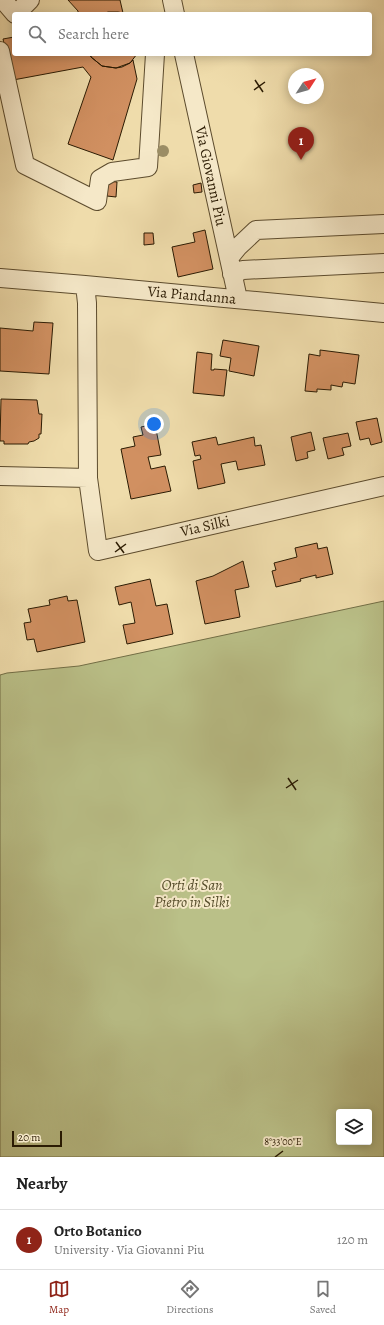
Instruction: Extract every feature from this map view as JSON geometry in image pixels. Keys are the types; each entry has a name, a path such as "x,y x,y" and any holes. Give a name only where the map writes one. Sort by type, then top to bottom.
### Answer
{"street":[{"path":"3,0 13,12"},
{"path":"17,12 30,0"},
{"path":"172,0 175,12"},
{"path":"0,51 25,165 97,202 100,179 112,172 148,167 155,56"},
{"name":"Via Giovanni Piu","path":"184,56 238,299"},
{"path":"384,224 256,230 238,247 231,266 243,270 384,263"},
{"name":"Via Piandanna","path":"0,278 384,313"},
{"name":"Via Silki","path":"85,285 87,303 88,478 98,551 384,486"},
{"path":"0,476 88,478"}],"green space":[{"name":"Orti di San Pietro in Silki","path":"384,601 384,1157 0,1157 0,675 79,666"}],"building":[{"path":"68,0 120,0 123,12 78,12"},
{"path":"12,37 12,56 91,56 102,66 116,68 122,67 133,60 137,79 113,160 68,144 91,77 83,67 13,80 3,39"},
{"path":"135,56 130,63 116,68 102,66 91,57"},
{"path":"108,181 117,182 116,197 107,196"},
{"path":"201,183 202,192 194,193 193,185"},
{"path":"205,230 213,269 178,277 172,247 195,242 193,233"},
{"path":"144,233 153,233 154,244 144,245"},
{"path":"34,322 53,323 49,374 0,371 0,328 33,331"},
{"path":"223,340 259,346 254,376 229,371 231,358 220,356"},
{"path":"320,350 359,355 355,384 343,382 342,387 331,385 331,390 317,389 317,392 305,391 309,354 320,356"},
{"path":"197,352 212,354 211,370 227,370 224,396 193,393"},
{"path":"1,399 37,400 39,414 42,414 41,434 39,434 39,438 29,442 28,444 4,444 4,441 0,441"},
{"path":"377,418 382,442 371,445 369,438 360,440 356,422"},
{"path":"155,424 161,455 148,457 151,469 165,466 171,491 131,499 121,449 135,446 133,437 143,435 141,427"},
{"path":"311,432 315,450 307,452 308,458 296,461 291,437"},
{"path":"348,433 351,446 342,448 344,455 328,459 323,438"},
{"path":"216,437 218,445 254,437 255,446 261,445 265,465 238,470 236,461 221,464 225,483 198,489 193,461 201,459 200,455 195,456 192,442"},
{"path":"317,543 318,549 327,547 333,574 316,578 316,575 300,579 301,581 276,587 272,571 276,570 274,563 297,557 295,548"},
{"path":"243,561 249,587 235,590 240,617 205,624 196,581 213,576"},
{"path":"150,579 156,606 167,604 173,634 127,644 123,625 135,623 131,602 119,605 115,587"},
{"path":"67,596 68,601 77,600 85,642 37,652 34,639 27,640 24,623 31,622 28,609 50,605 49,600"}],"place":[{"name":"Orto Botanico","path":"301,160"}]}
